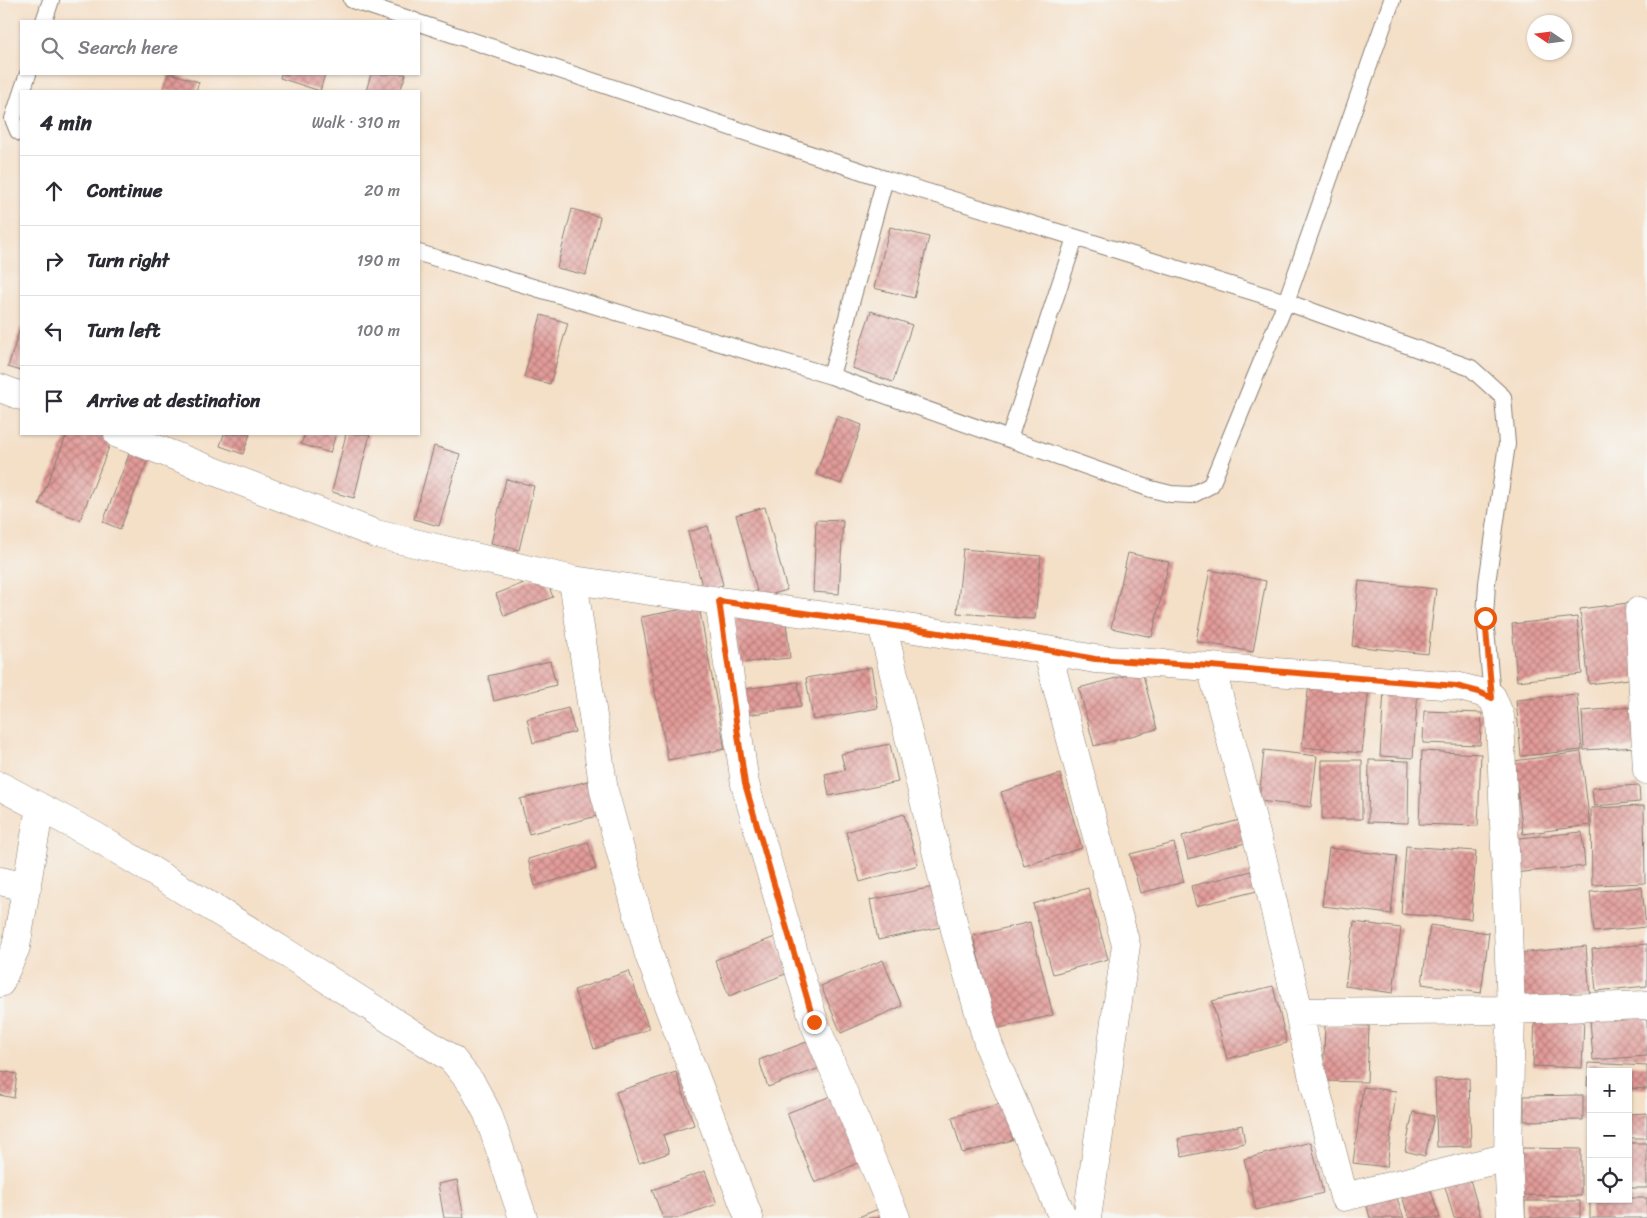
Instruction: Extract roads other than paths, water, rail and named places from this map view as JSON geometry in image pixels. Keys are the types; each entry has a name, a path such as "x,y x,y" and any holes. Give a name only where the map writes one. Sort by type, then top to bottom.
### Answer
{"street":[{"path":"0,388 20,396"},
{"path":"121,435 376,534 573,580 882,624 1095,659 1211,666 1456,686 1479,692 1492,698 1500,716 1511,1010 1508,1157 1511,1218"},
{"path":"573,580 604,791 649,955 749,1218"},
{"path":"719,601 745,784 814,1022 896,1218"},
{"path":"1639,611 1645,692 1647,770"},
{"path":"882,624 956,934 989,1046 1063,1218"},
{"path":"1047,650 1126,945 1087,1218"},
{"path":"1211,666 1261,852 1299,1012 1341,1208 1508,1157"},
{"path":"0,786 95,836 288,954 452,1059 472,1084 488,1114 522,1218"},
{"path":"0,983 16,947 40,807"},
{"path":"0,881 27,888"},
{"path":"1299,1012 1511,1010 1647,1005"}],"lane":[{"path":"44,20 51,0"},
{"path":"352,0 412,20"},
{"path":"420,253 831,376 1151,488 1171,494 1192,495 1211,485 1286,302 1392,0"},
{"path":"420,22 885,179 1286,302 1471,368 1503,397 1507,444 1487,583 1485,618 1492,698"},
{"path":"23,90 28,75"},
{"path":"20,99 13,119 20,132"},
{"path":"831,376 885,179"},
{"path":"1009,439 1075,238"}]}
